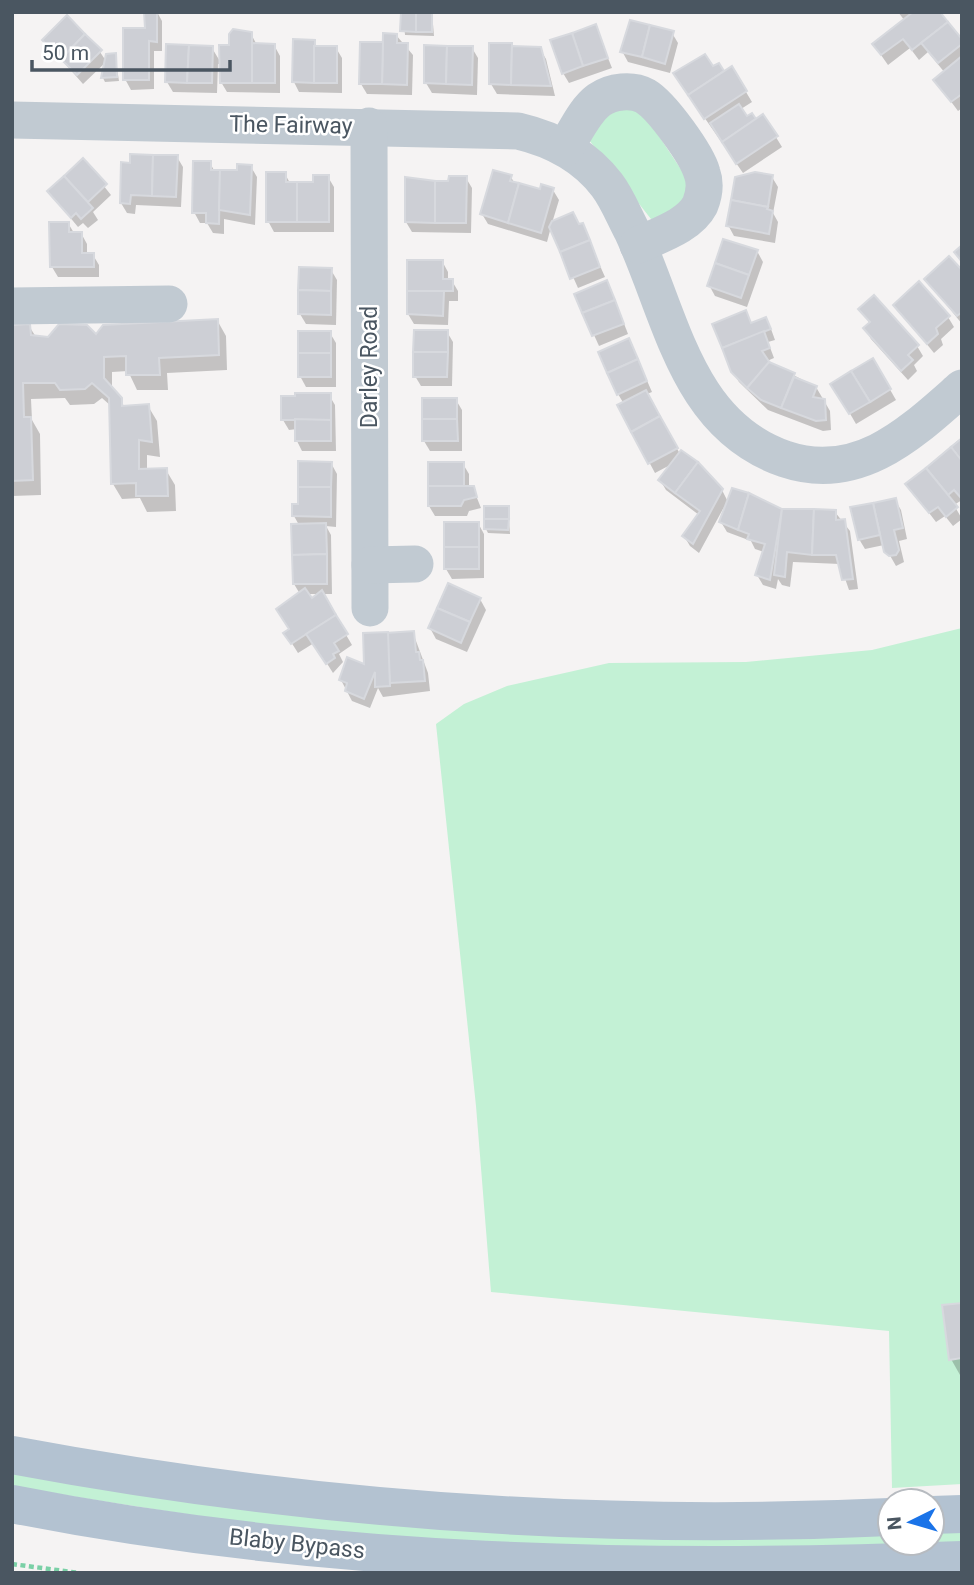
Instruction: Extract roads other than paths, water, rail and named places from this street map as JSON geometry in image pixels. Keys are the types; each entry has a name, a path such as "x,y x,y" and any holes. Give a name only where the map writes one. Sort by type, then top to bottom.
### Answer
{"main road":[{"name":"Blaby Bypass","path":"12,1455 214,1488 460,1513 637,1521 876,1517"},
{"name":"Blaby Bypass","path":"12,1504 232,1537 492,1561 739,1567 962,1560"}],"street":[{"path":"565,148 590,108 600,99 614,93 629,92 643,95 656,104 698,162 704,176 704,193 688,220 638,245"},
{"name":"The Fairway","path":"12,120 518,131 546,137 565,148 606,184 638,245 701,396 724,424 759,450 793,462 835,464 871,456 906,438 962,388"},
{"name":"Darley Road","path":"369,127 370,608"},
{"path":"12,306 169,304"},
{"path":"370,565 415,564"}]}
